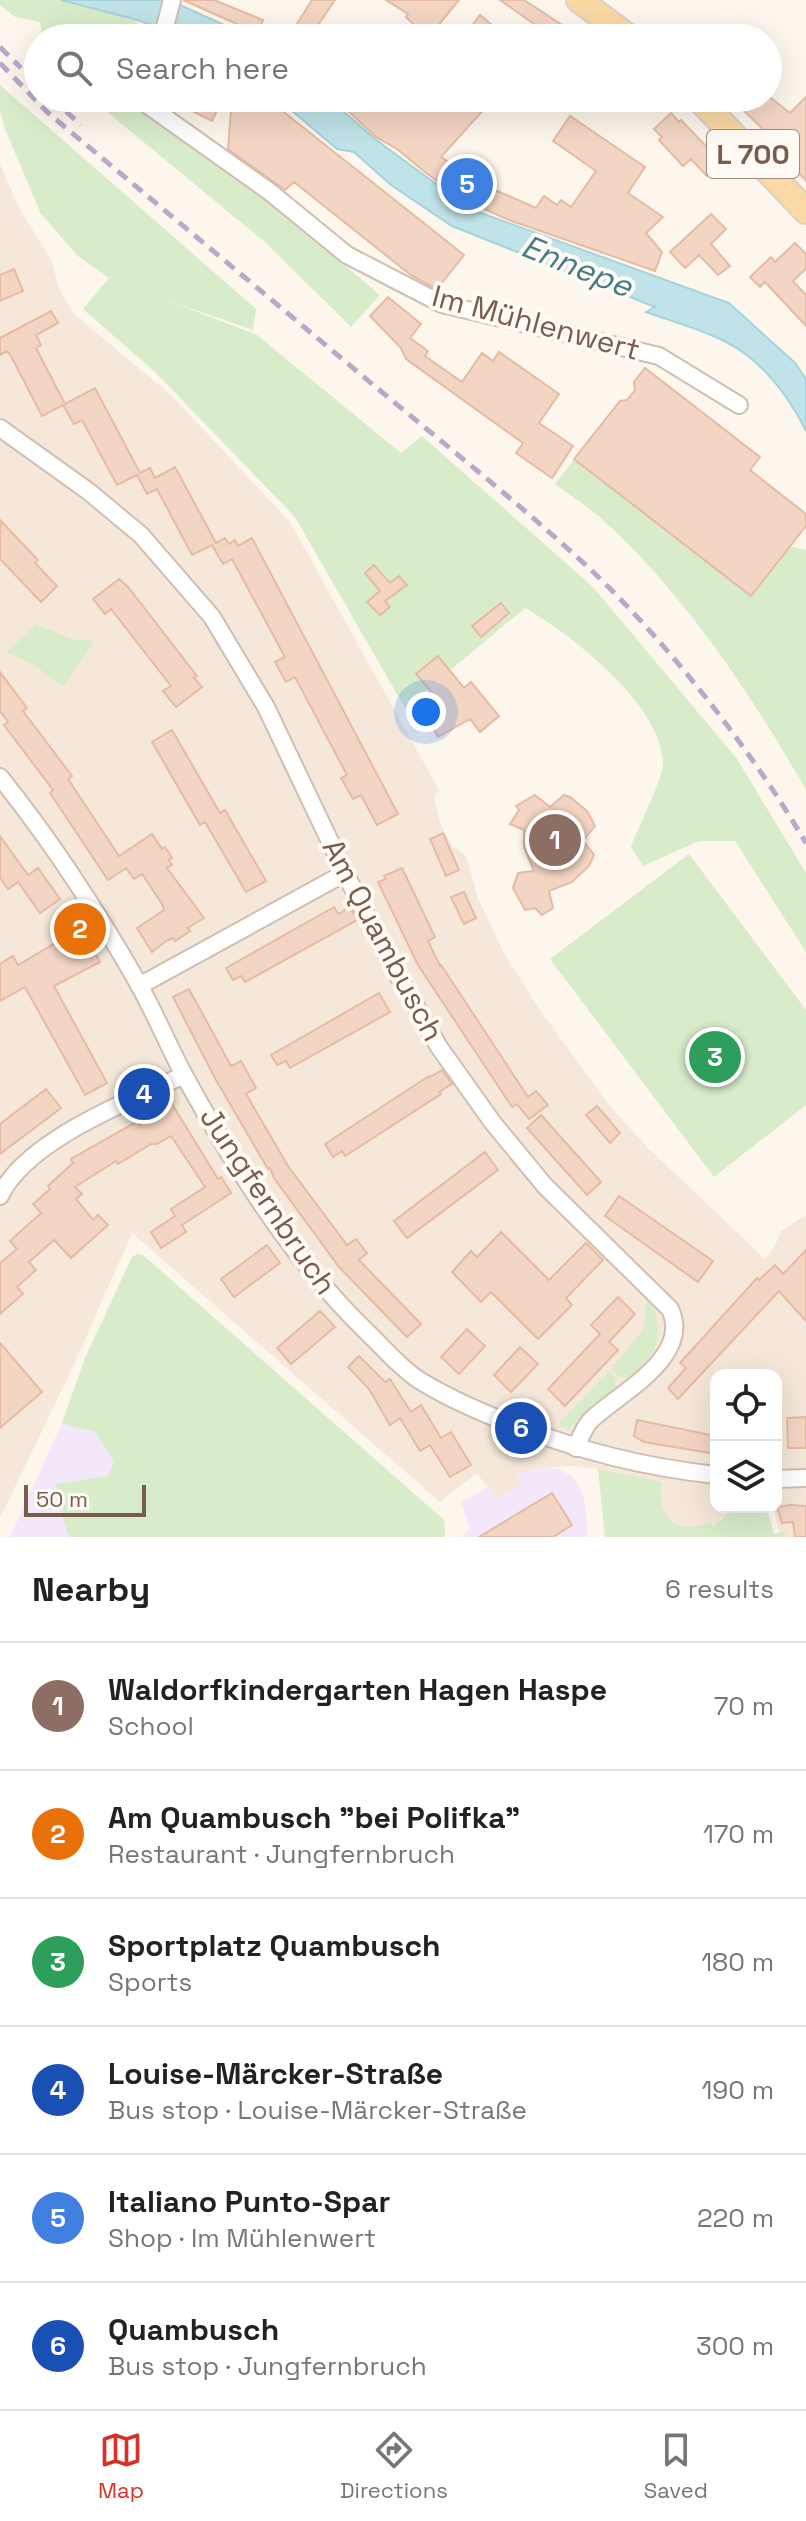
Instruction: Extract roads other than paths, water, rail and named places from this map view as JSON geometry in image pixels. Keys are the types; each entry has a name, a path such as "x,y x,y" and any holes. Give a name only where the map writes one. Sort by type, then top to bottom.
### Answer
{"main road":[{"path":"579,0 611,24"},
{"name":"L 700","path":"711,112 806,211"}],"street":[{"path":"166,24 172,0"},
{"name":"Im Mühlenwert","path":"157,112 270,192 347,255 442,304 659,356 739,405"},
{"name":"Am Quambusch","path":"0,428 88,491 141,535 212,617 266,707 345,873 439,1047 493,1123 545,1186 664,1301 676,1322 674,1338 658,1362 638,1383 592,1419 576,1448"},
{"name":"Jungfernbruch","path":"0,777 92,905 139,986 184,1075 253,1190 289,1243 342,1307 403,1367 418,1379 470,1408 576,1448 658,1468 710,1474"},
{"path":"139,986 345,873"},
{"path":"1,1190 28,1162 68,1130 184,1075"},
{"path":"782,1479 806,1478"}],"water":[{"path":"61,0 169,0 222,24 148,24"},
{"name":"Ennepe","path":"293,112 344,112 375,139 470,209 729,303 795,363 806,379 806,431 772,379 734,346 646,312 655,307 452,226 391,185 354,152 337,149"}],"railway":[{"path":"0,47 21,68"},
{"path":"0,63 24,88"},
{"path":"47,112 484,476 589,568 649,630 706,698 760,771 806,843"},
{"path":"67,112 81,125"}],"place":[{"name":"Italiano Punto-Spar","path":"467,184"},
{"name":"Waldorfkindergarten Hagen Haspe","path":"555,840"},
{"name":"Am Quambusch \"bei Polifka\"","path":"80,929"},
{"name":"Sportplatz Quambusch","path":"715,1057"},
{"name":"Louise-Märcker-Straße","path":"144,1094"},
{"name":"Quambusch","path":"521,1428"}]}
